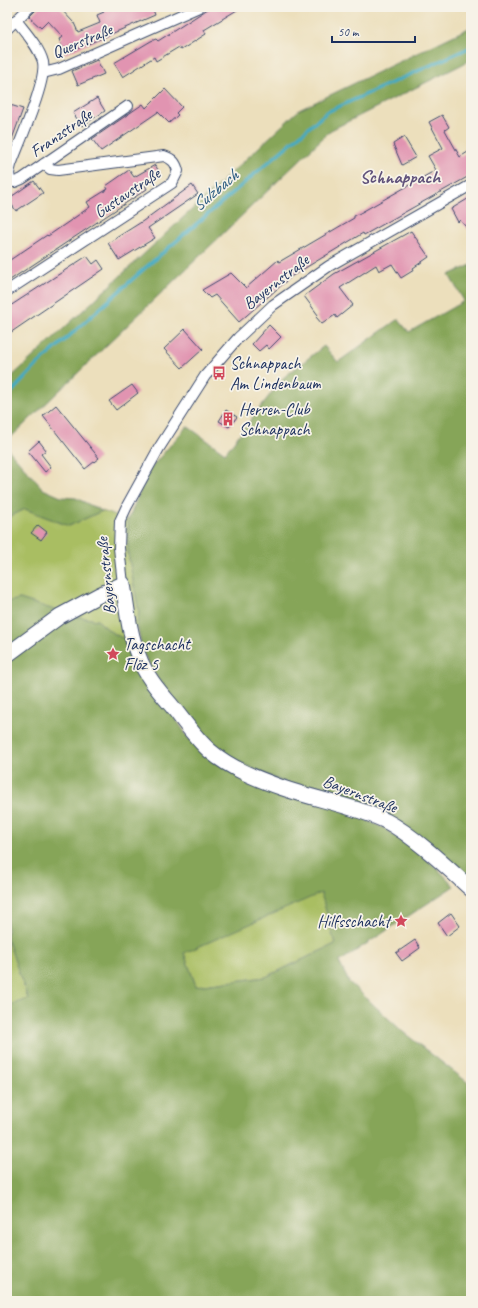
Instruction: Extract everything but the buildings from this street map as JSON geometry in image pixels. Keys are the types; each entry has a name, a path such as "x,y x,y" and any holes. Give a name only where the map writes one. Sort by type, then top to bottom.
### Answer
{"street":[{"path":"7,29 30,7"},
{"name":"Querstraße","path":"43,73 59,69 199,7"},
{"name":"Franzstraße","path":"16,20 38,51 43,62 43,73 11,165 9,183 15,182 44,164 128,106"},
{"name":"Gustavstraße","path":"7,291 172,183 178,171 176,163 170,158 164,156 58,170 50,169 44,164"},
{"name":"Bayernstraße","path":"471,185 329,266 273,305 238,338 205,376 134,492 120,521 120,548 123,584 134,642 144,668 153,683 194,735 210,751 226,763 247,774 284,788 360,810 387,822 406,834 471,890"},
{"path":"7,655 60,616 123,584"}],"green space":[{"path":"471,27 471,60 331,130 7,441 7,381 299,110"},
{"path":"471,265 471,882 409,830 249,768 214,747 158,680 143,653 137,625 139,612 128,554 128,520 149,470 187,426 225,453 283,378 324,346 338,362 398,319 409,332 464,301 449,275"},
{"path":"7,448 43,489 61,497 76,498 102,511 69,526 25,509 7,518"},
{"path":"25,509 69,526 102,511 128,520 128,554 139,612 137,625 128,644 124,639 111,632 97,620 73,616 20,599 7,602 7,518"},
{"path":"20,599 73,616 97,620 111,632 124,639 189,739 384,828 421,854 454,886 339,962 349,982 403,1032 471,1085 471,1301 7,1301 7,1006 28,999 7,938 7,602","holes":["321,893 335,944 266,977 196,986 184,953"]},
{"path":"321,892 335,944 266,977 196,986 184,953"},
{"path":"7,938 28,999 7,1006"}],"waterway":[{"name":"Sulzbach","path":"7,397 37,365 145,268 327,112 471,47"}],"place":[{"name":"Schnappach Am Lindenbaum","path":"219,373"},
{"name":"Herren-Club Schnappach","path":"228,419"},
{"name":"Tagschacht Flöz 5","path":"113,654"},
{"name":"Hilfsschacht","path":"401,921"}],"district":[{"name":"Schnappach","path":"400,177"}]}
